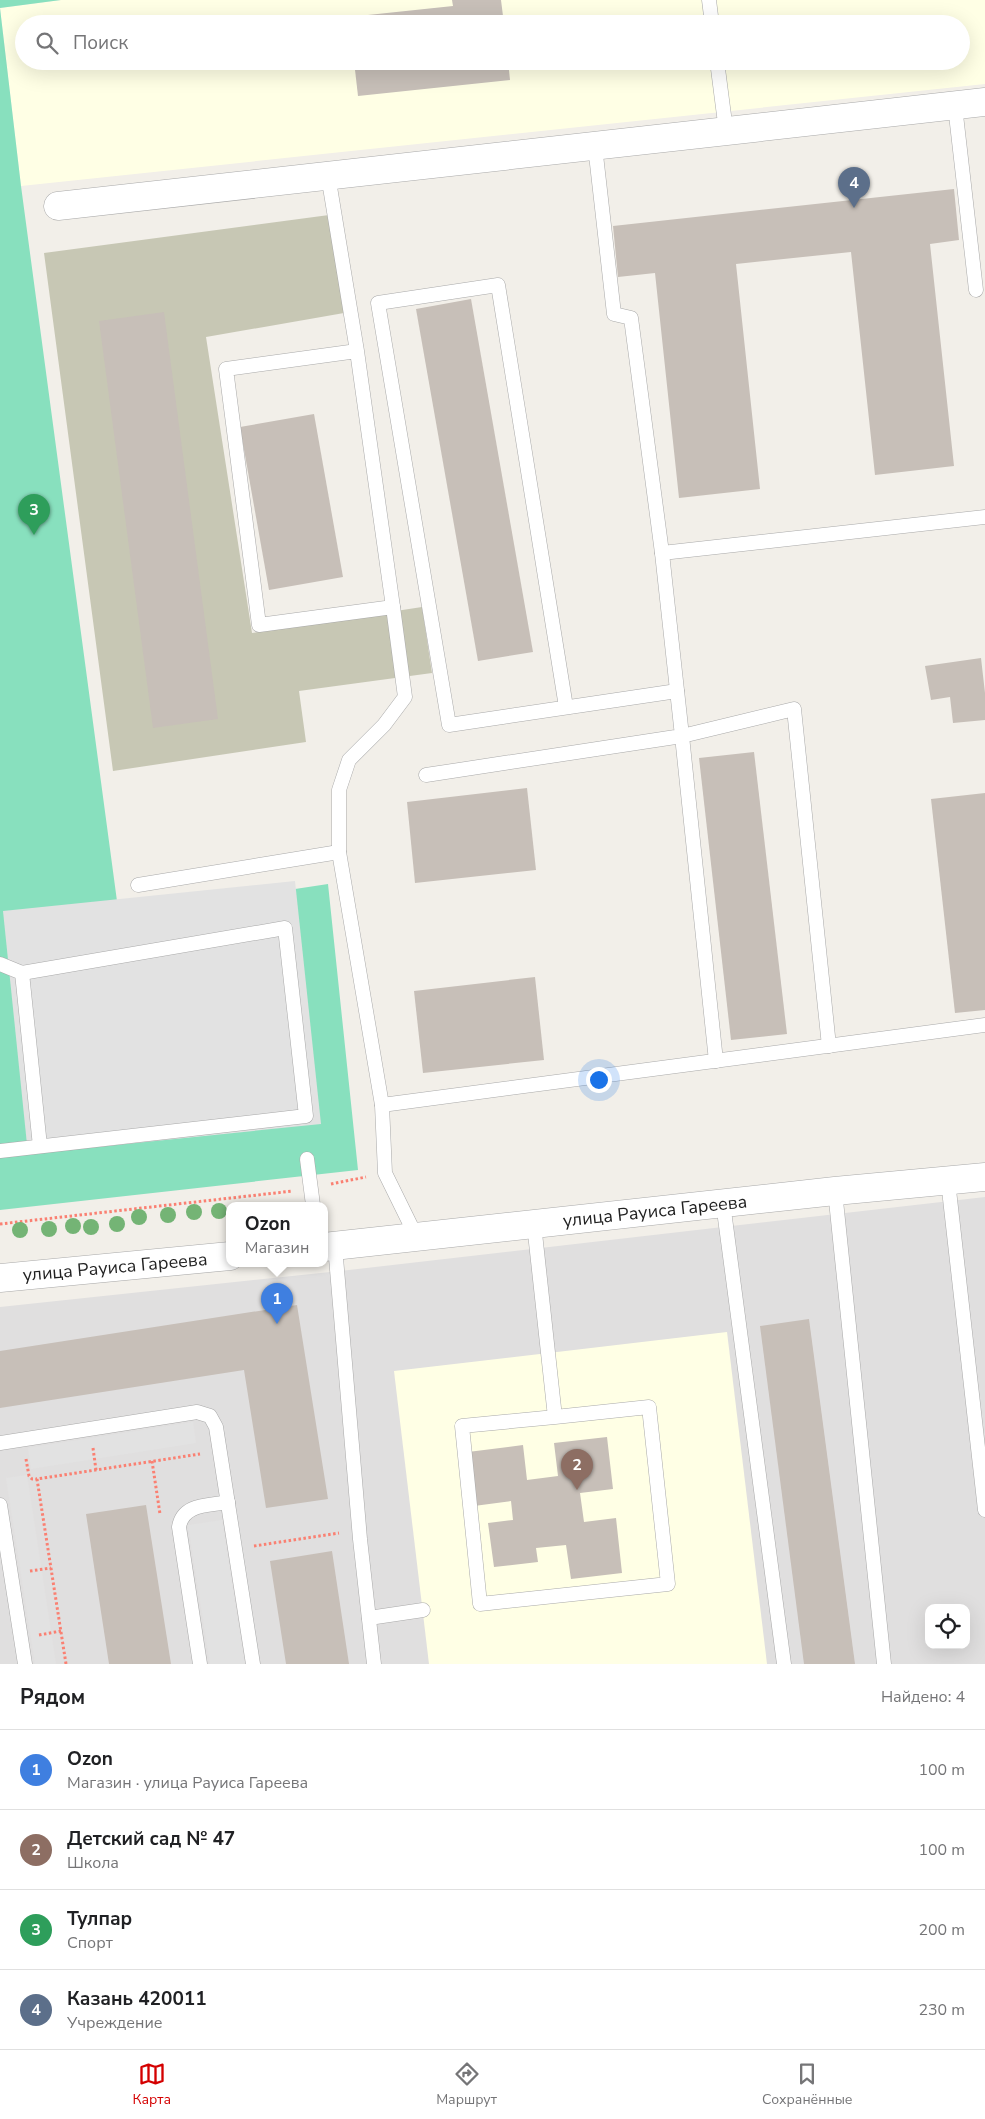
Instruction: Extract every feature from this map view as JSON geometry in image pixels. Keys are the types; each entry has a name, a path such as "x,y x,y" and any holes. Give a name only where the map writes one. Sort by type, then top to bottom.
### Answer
{"street":[{"path":"58,206 985,102"},
{"name":"улица Рауиса Гареева","path":"330,1246 836,1191 985,1177"},
{"name":"улица Рауиса Гареева","path":"0,1278 226,1256"}],"lane":[{"path":"709,0 711,15"},
{"path":"718,70 726,131"},
{"path":"955,106 976,290"},
{"path":"595,146 614,314 631,318 662,553 716,1061"},
{"path":"328,175 357,351 405,697 384,726 349,760 339,790 339,852 382,1105 385,1172 416,1236"},
{"path":"566,707 498,285 378,303 449,725 677,691"},
{"path":"357,351 226,369 259,625 393,607"},
{"path":"662,553 985,517"},
{"path":"426,775 682,736 794,709 829,1046"},
{"path":"138,885 339,852"},
{"path":"0,964 22,973 285,928 306,1116 0,1151"},
{"path":"22,973 40,1146"},
{"path":"382,1105 985,1025"},
{"path":"307,1160 312,1202"},
{"path":"948,1181 985,1510"},
{"path":"836,1191 884,1664"},
{"path":"723,1203 784,1664"},
{"path":"534,1224 554,1417"},
{"path":"330,1246 374,1664"},
{"path":"649,1407 668,1584 480,1604 462,1426 554,1417 649,1407"},
{"path":"0,1443 197,1412 204,1413 214,1420 253,1664"},
{"path":"200,1664 179,1527 180,1519 186,1511 228,1502"},
{"path":"0,1505 25,1664"},
{"path":"369,1618 422,1610"}],"path":[{"path":"0,1224 310,1188 385,1172"},
{"path":"23,1440 29,1476 33,1480 220,1450"},
{"path":"152,1461 162,1521 169,1526 179,1527"},
{"path":"37,1479 66,1664"},
{"path":"235,1549 359,1530"}],"shaded area":[{"path":"61,0 985,0 985,84 21,186 0,8"},
{"path":"329,215 344,313 206,337 252,633 422,607 432,673 299,691 306,742 113,771 44,253"},
{"path":"295,881 321,1124 28,1154 3,911"},
{"path":"985,1197 985,1664 0,1664 0,1307 349,1270"},
{"path":"727,1332 767,1664 429,1664 394,1371"},
{"path":"193,1422 196,1443 31,1469 28,1448"},
{"path":"27,1475 56,1664 35,1664 6,1478"},
{"path":"222,1520 245,1664 210,1664 188,1525"}],"green space":[{"path":"0,0 61,0 0,8"},
{"path":"0,8 21,186 119,916 328,884 358,1170 0,1210"}],"building":[{"path":"452,0 501,0 503,15 368,15 453,6"},
{"path":"355,70 509,70 510,80 358,96"},
{"path":"954,189 959,240 930,244 954,466 875,475 851,252 736,264 760,489 679,498 655,273 618,277 613,226"},
{"path":"471,299 533,652 478,661 416,309"},
{"path":"164,312 218,719 153,728 99,321"},
{"path":"314,414 343,577 269,590 240,427"},
{"path":"981,658 985,693 985,720 953,723 950,697 931,700 925,666"},
{"path":"754,752 787,1034 731,1040 699,758"},
{"path":"527,788 536,870 415,883 407,802"},
{"path":"985,793 985,1010 955,1013 931,799"},
{"path":"535,977 544,1060 423,1073 414,991"},
{"path":"297,1305 328,1499 266,1508 244,1370 0,1408 0,1351"},
{"path":"809,1319 855,1664 804,1664 760,1326"},
{"path":"607,1437 613,1489 580,1493 584,1522 616,1518 622,1573 571,1579 566,1545 536,1548 538,1562 494,1567 488,1523 513,1520 511,1501 474,1506 468,1452 523,1445 527,1480 558,1476 554,1443"},
{"path":"146,1505 171,1664 109,1664 86,1514"},
{"path":"332,1551 349,1664 286,1664 270,1561"}],"place":[{"name":"Казань 420011","path":"854,208"},
{"name":"Тулпар","path":"34,535"},
{"name":"Ozon","path":"277,1324"},
{"name":"Детский сад № 47","path":"577,1490"}]}
